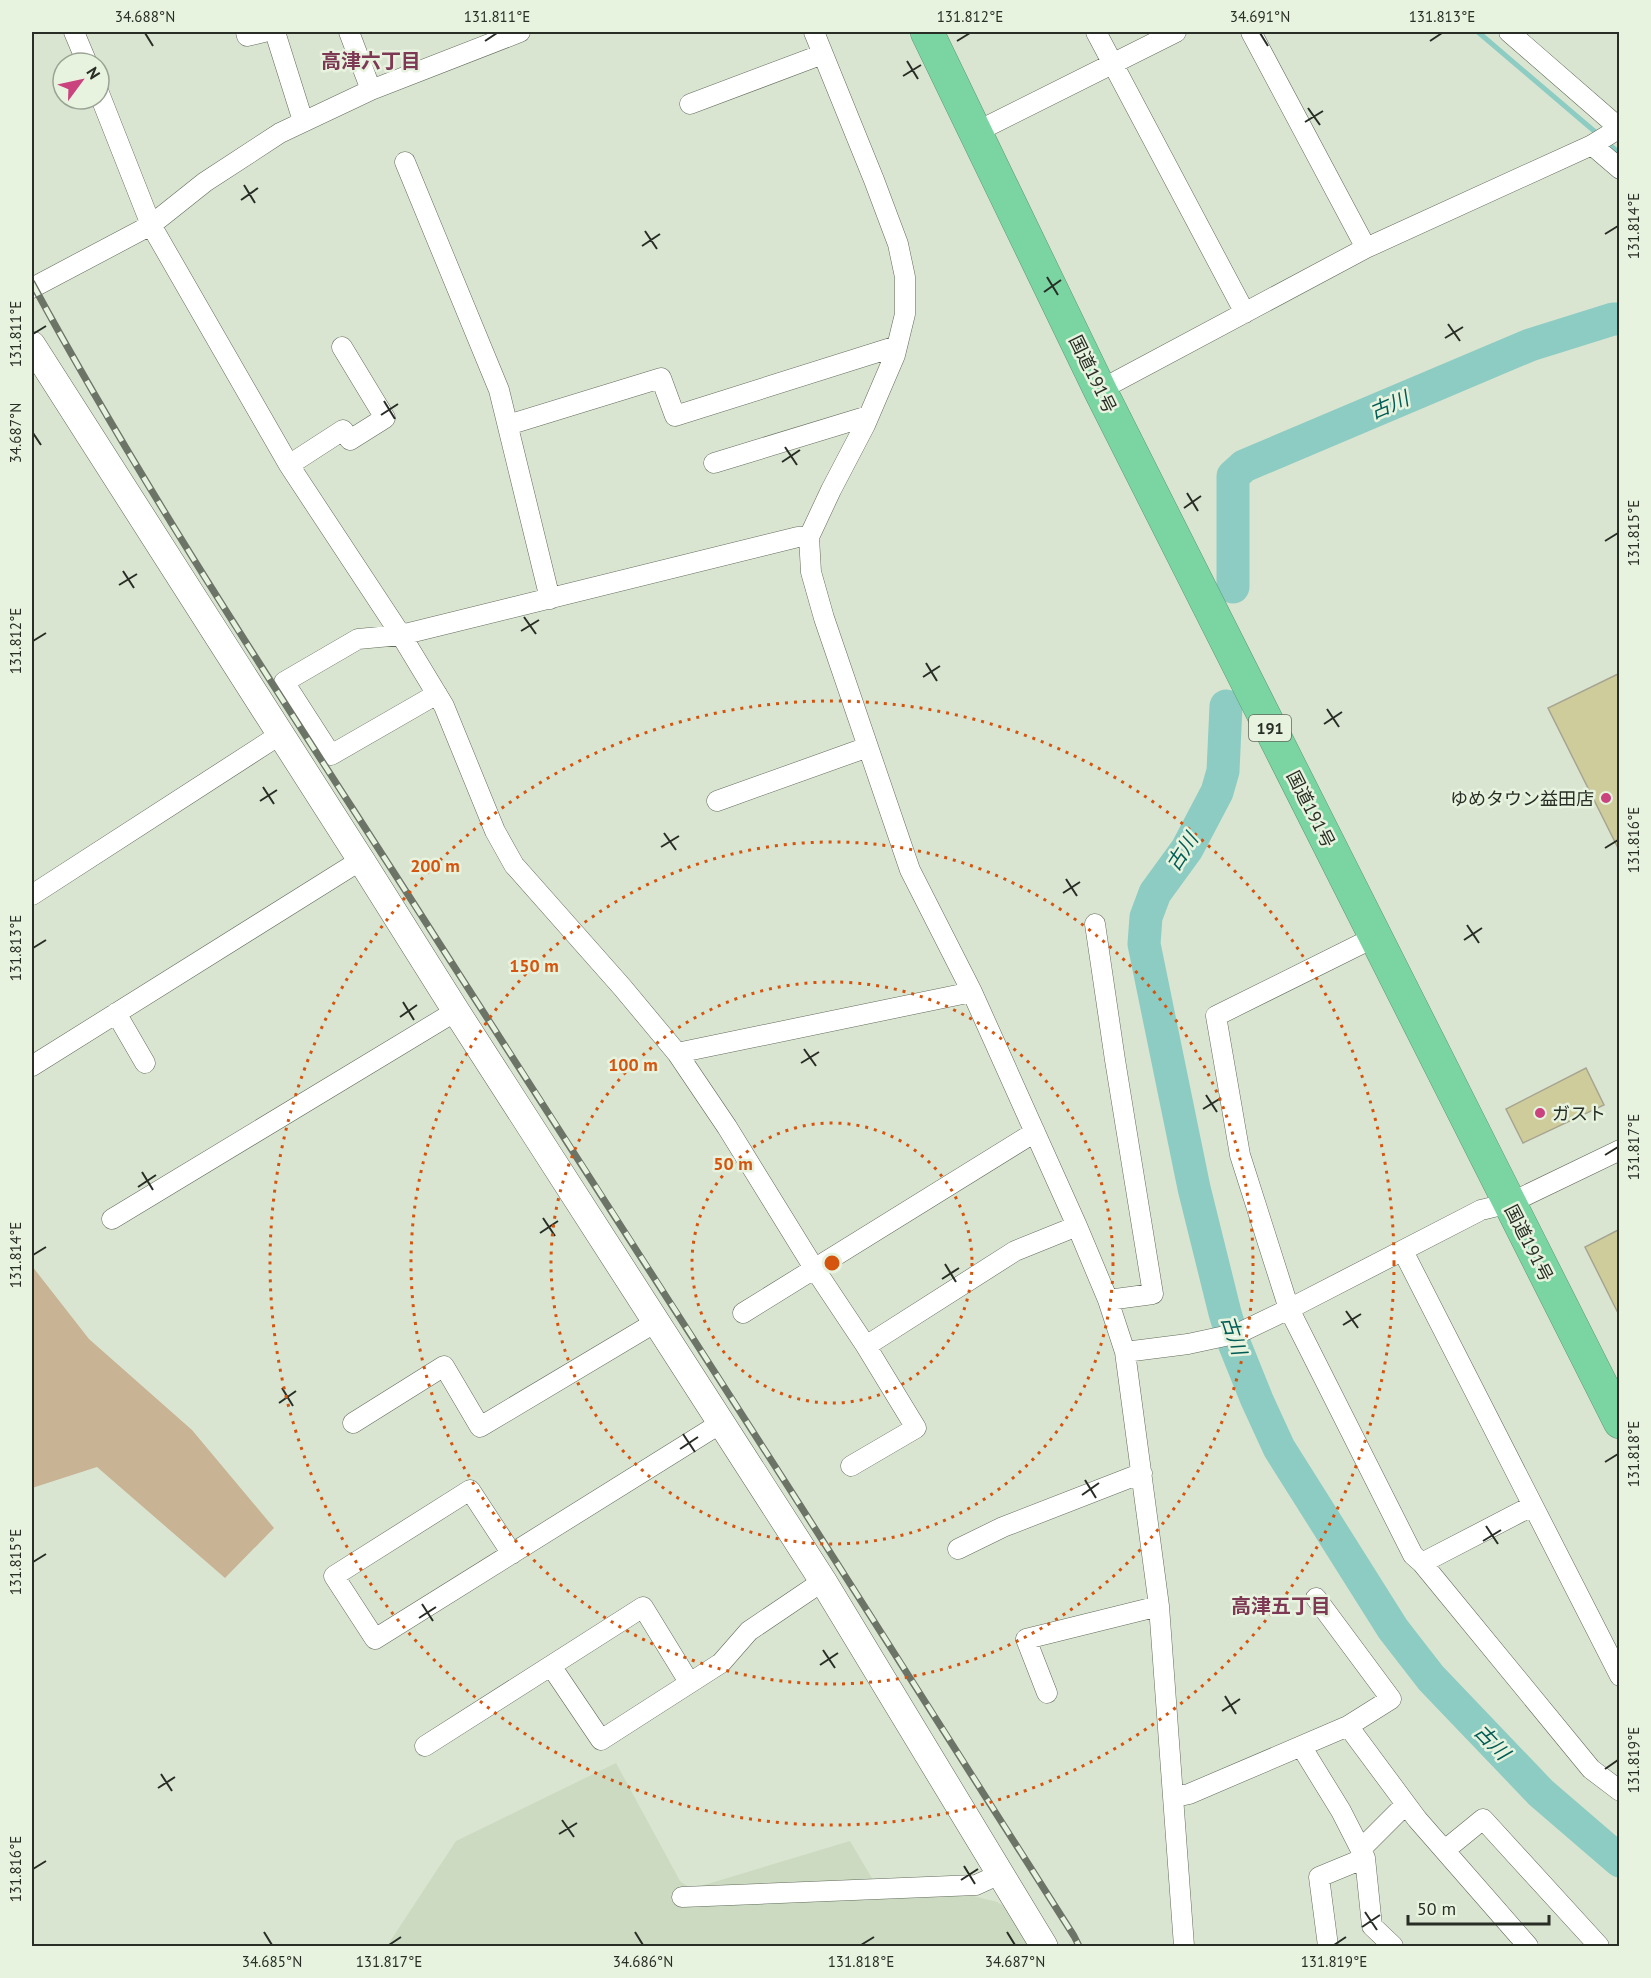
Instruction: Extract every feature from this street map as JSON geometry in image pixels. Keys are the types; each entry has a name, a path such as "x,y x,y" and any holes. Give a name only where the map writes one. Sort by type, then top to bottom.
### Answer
{"highway":[{"name":"国道191号","path":"927,32 1100,390 1620,1422"}],"street":[{"path":"74,32 82,51"},
{"path":"246,32 248,36 264,32"},
{"path":"275,32 303,121"},
{"path":"349,32 371,90"},
{"path":"32,288 151,225 205,182 280,133 371,90 520,32"},
{"path":"814,32 898,244 905,277 904,314 897,346 868,416 809,537 811,572 910,870 972,992 1077,1226 1108,1300 1125,1352 1159,1606 1175,1797 1184,1947"},
{"path":"1096,32 1245,313"},
{"path":"976,132 1176,32"},
{"path":"1251,32 1366,248"},
{"path":"1100,390 1366,248 1592,146 1610,134 1618,124 1509,32"},
{"path":"690,104 823,54"},
{"path":"106,111 151,225 289,465 401,635 444,706 495,831 514,865 677,1053 727,1126 813,1268 866,1346 916,1428 851,1466"},
{"path":"1592,146 1620,169"},
{"path":"405,162 499,390 550,599"},
{"path":"32,345 456,1011 823,1581 1044,1947"},
{"path":"289,465 343,430 350,440 385,418 342,346"},
{"path":"508,424 661,378 675,416 897,346"},
{"path":"714,463 868,416"},
{"path":"437,694 331,755 284,682 358,639 401,635 798,537 809,537"},
{"path":"32,895 281,734"},
{"path":"717,801 868,747"},
{"path":"32,1066 361,860"},
{"path":"1095,924 1154,1294 1108,1300"},
{"path":"1375,937 1216,1016 1240,1155 1289,1309 1413,1555 1422,1563 1591,1769 1620,1791"},
{"path":"677,1053 972,992"},
{"path":"112,1219 456,1011"},
{"path":"116,1013 145,1063"},
{"path":"743,1313 1035,1132"},
{"path":"1125,1352 1221,1338 1239,1333 1481,1210 1510,1203 1620,1150"},
{"path":"866,1346 1015,1251 1077,1226"},
{"path":"1403,1251 1620,1676"},
{"path":"353,1423 444,1366 480,1426 656,1322"},
{"path":"512,1554 470,1490 334,1576 375,1639 512,1554 721,1423"},
{"path":"958,1549 1003,1527 1142,1473"},
{"path":"1422,1563 1532,1506"},
{"path":"551,1666 602,1740 721,1663 749,1631 823,1581"},
{"path":"1175,1797 1189,1794 1348,1726 1391,1699 1316,1598"},
{"path":"1047,1693 1026,1639 1159,1606"},
{"path":"425,1746 643,1607 689,1682"},
{"path":"1348,1726 1406,1804 1519,1944"},
{"path":"1301,1746 1341,1811 1363,1854 1372,1926 1393,1947"},
{"path":"1328,1947 1319,1877 1363,1854 1406,1804"},
{"path":"1445,1850 1483,1820 1599,1947"},
{"path":"682,1898 976,1885 1000,1874"}],"shaded area":[{"path":"32,1266 89,1339 192,1430 274,1528 225,1578 97,1467 32,1488"},
{"path":"616,1763 680,1881 691,1889 850,1841 873,1880 878,1899 965,1894 997,1902 1011,1911 1034,1946 387,1946 456,1841"}],"building":[{"name":"ゆめタウン益田店","path":"1620,673 1620,852 1548,708"},
{"name":"ガスト","path":"1586,1068 1604,1105 1523,1143 1506,1109"},
{"path":"1620,1229 1620,1317 1585,1247"}],"waterway":[{"path":"1478,32 1600,136"},
{"path":"1607,142 1620,154"},
{"name":"古川","path":"1233,587 1233,476 1244,466 1530,345 1613,319 1620,319"},
{"name":"古川","path":"1226,706 1223,771 1217,792 1187,849 1155,893 1146,917 1144,944 1194,1188 1234,1343 1279,1448 1393,1629 1431,1678 1541,1793 1620,1861"}],"railway":[{"path":"32,283 79,368 178,534 837,1563 1079,1946"}],"place":[{"name":"ゆめタウン益田店","path":"1606,798"},
{"name":"ガスト","path":"1540,1113"}],"district":[{"name":"高津六丁目","path":"371,61"},
{"name":"高津五丁目","path":"1281,1606"}]}
